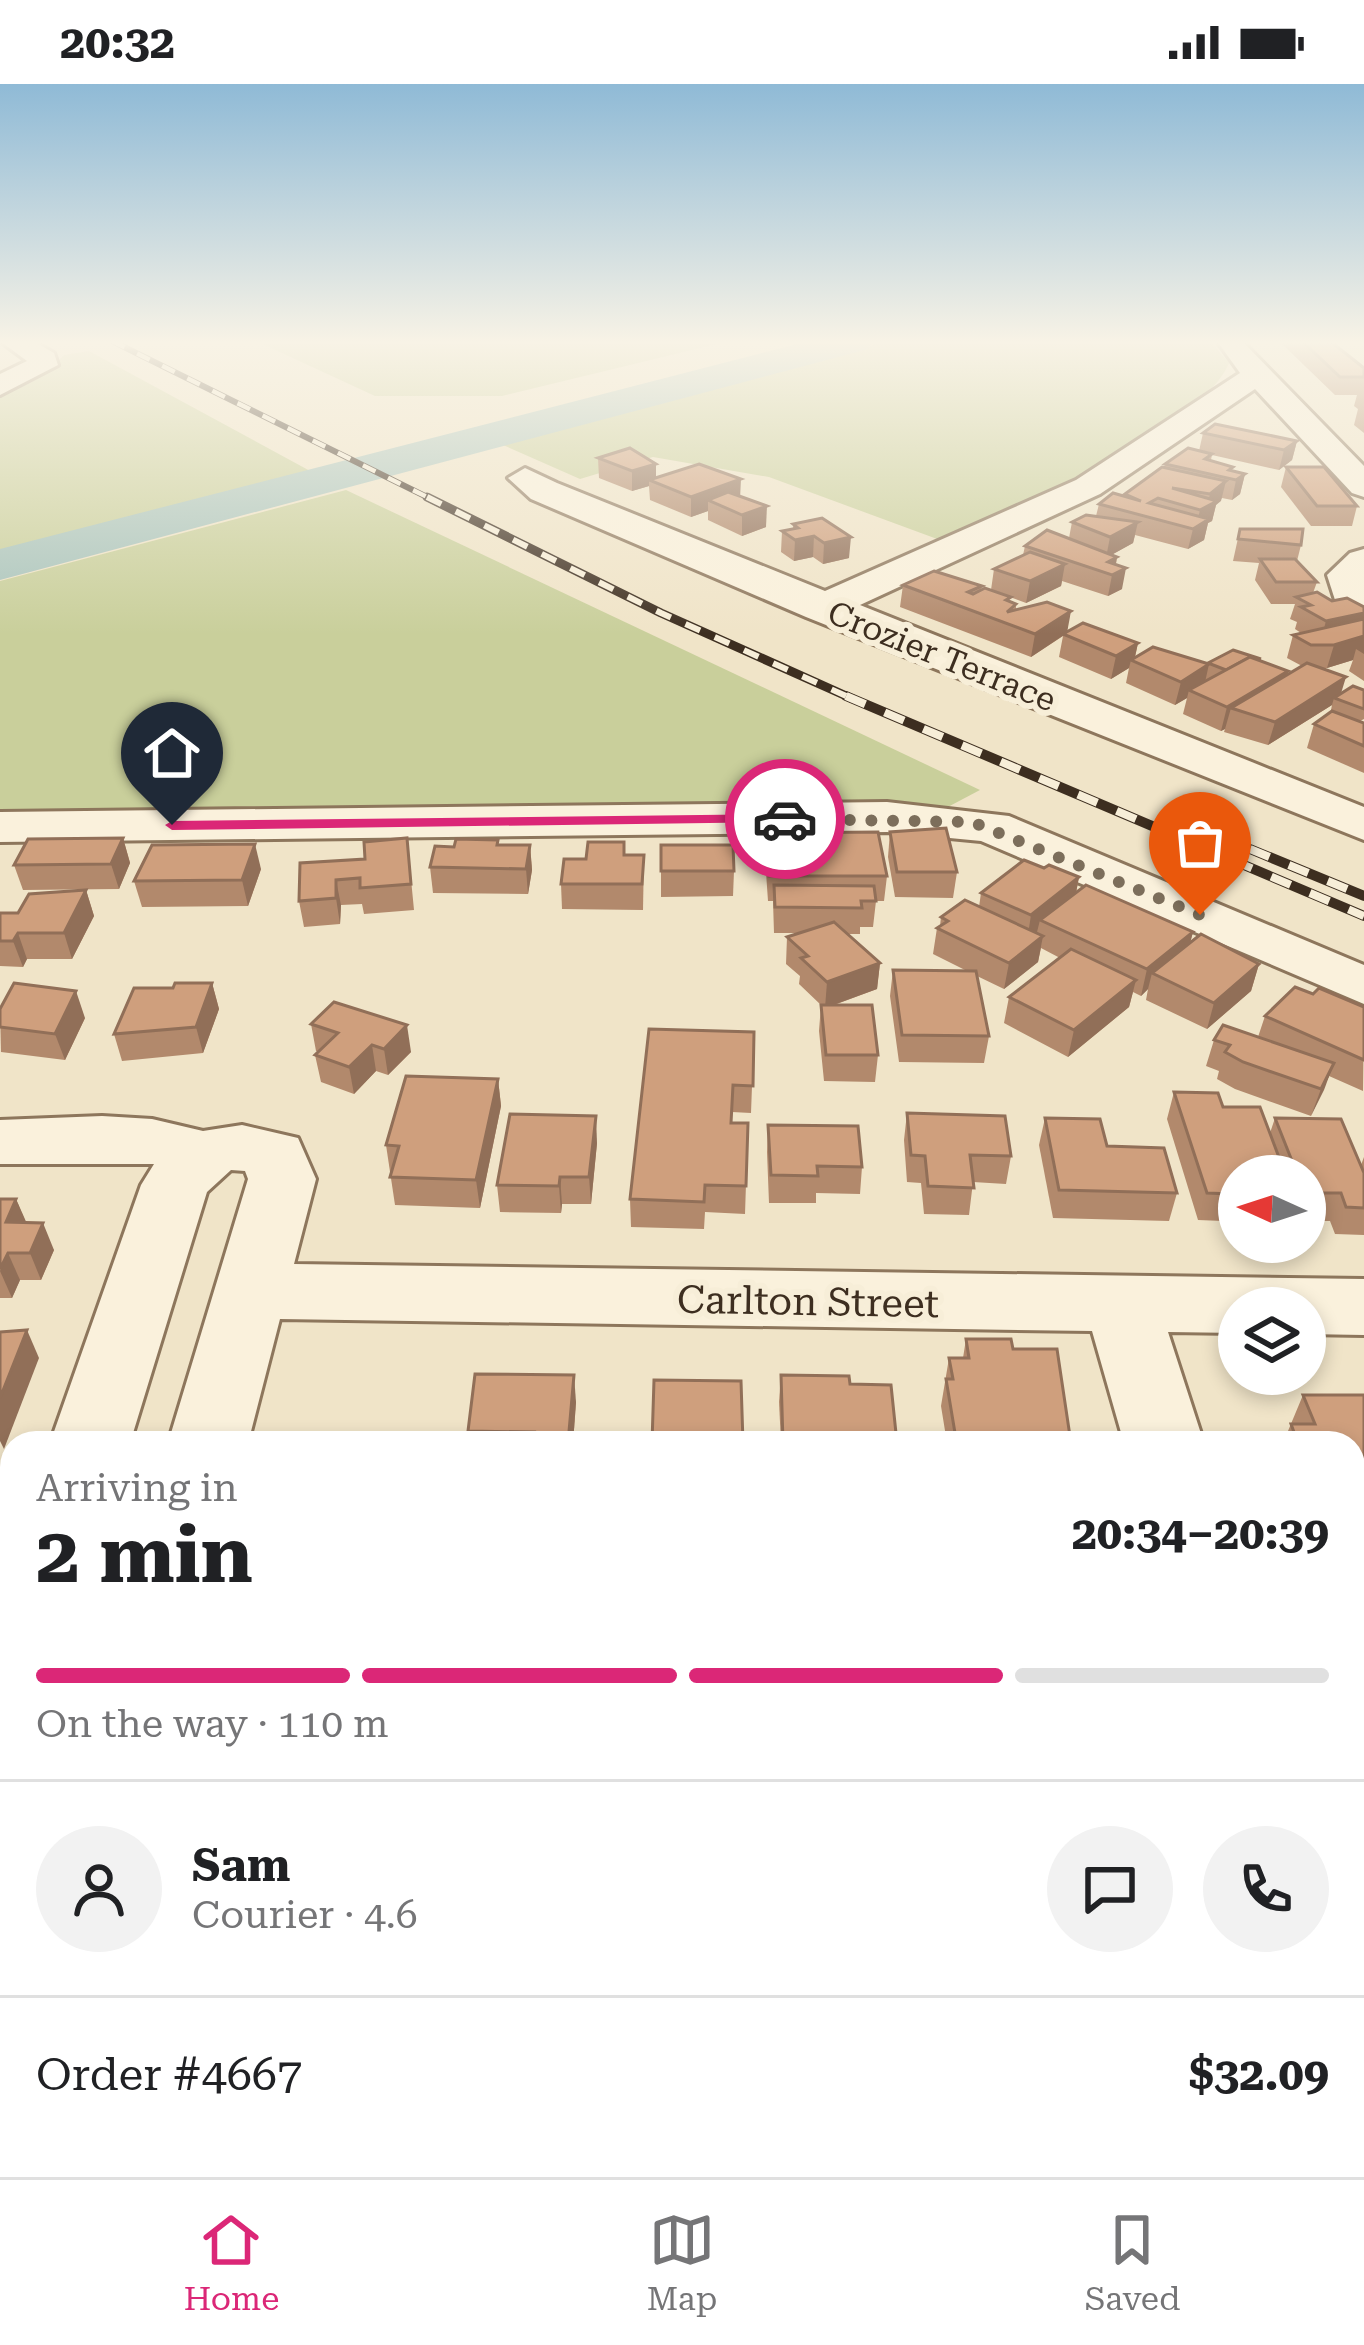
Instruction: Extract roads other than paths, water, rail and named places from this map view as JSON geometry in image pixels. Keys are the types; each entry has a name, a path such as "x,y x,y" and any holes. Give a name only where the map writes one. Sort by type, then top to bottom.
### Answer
{"street":[{"path":"821,608 1088,487 1162,439"},
{"path":"1318,439 1364,486"},
{"name":"Crozier Terrace","path":"525,478 544,491 821,608 1364,825"},
{"path":"1364,561 1347,575 1349,590 1364,600"},
{"path":"0,827 887,818 992,827 1364,986"},
{"path":"0,1142 126,1137 167,1141 200,1154 240,1145 274,1154 282,1179 211,1431"},
{"path":"94,1431 175,1185 200,1154"},
{"name":"Carlton Street","path":"251,1292 1364,1307"},
{"path":"1123,1307 1160,1431"}],"waterway":[{"path":"0,565 482,439"}],"railway":[{"path":"309,439 433,500"},
{"path":"427,497 661,613 852,698"},
{"path":"846,696 852,698"},
{"path":"852,698 1364,916"},
{"path":"1250,849 1364,896"}]}
